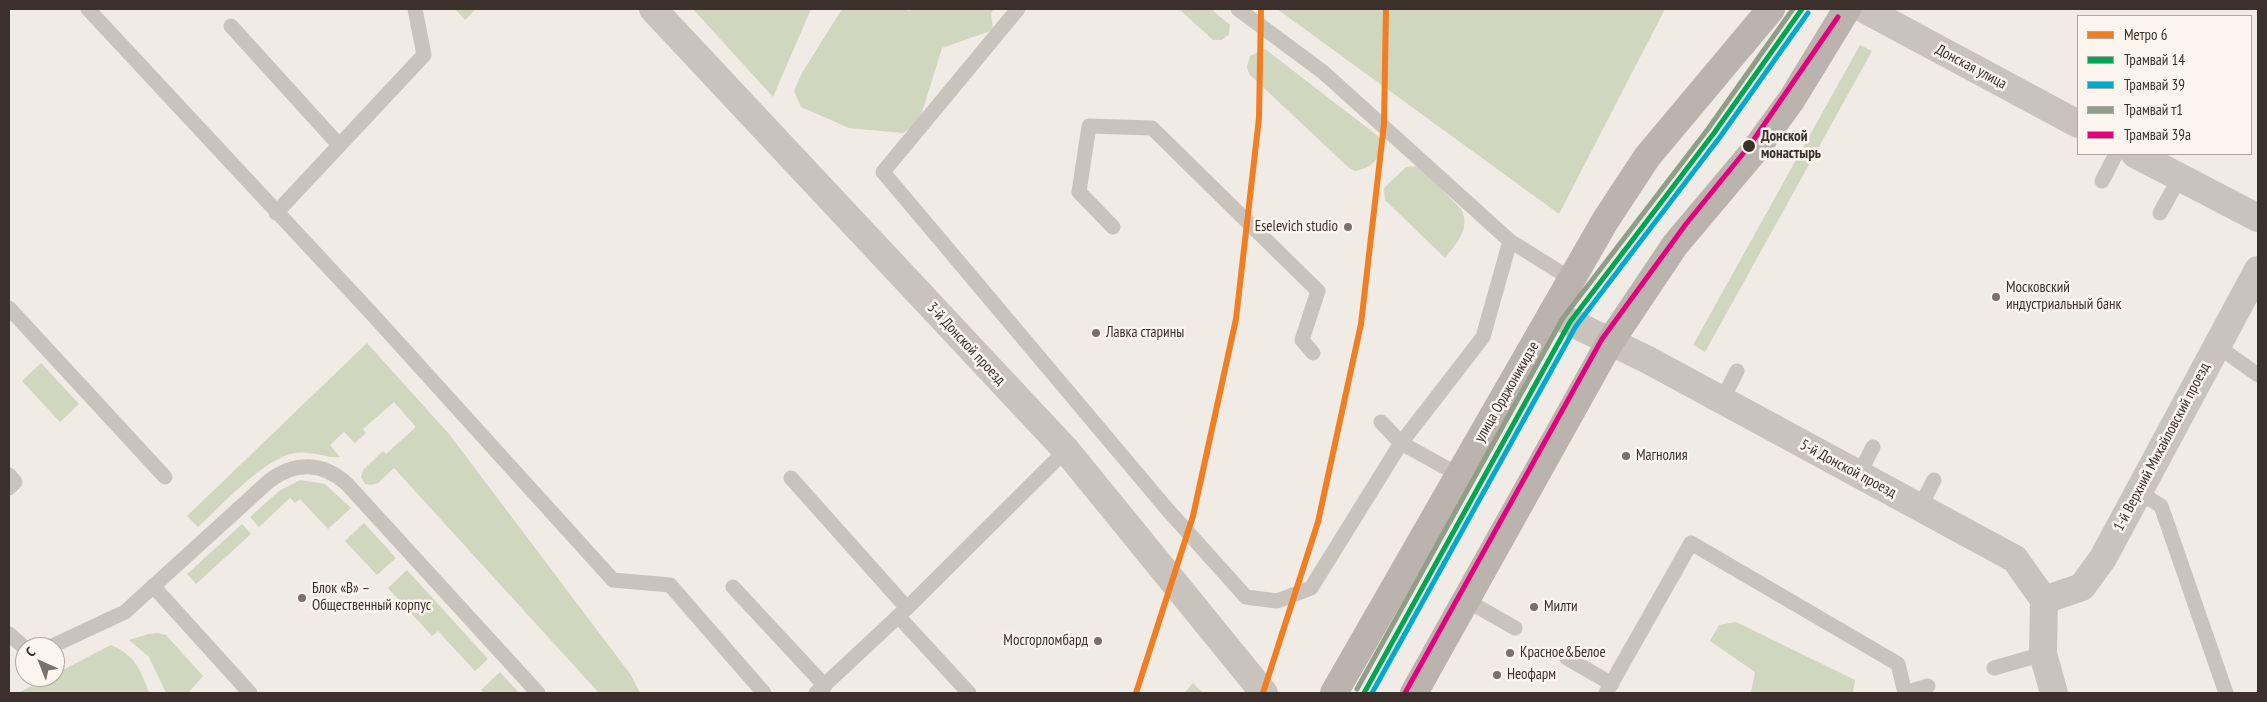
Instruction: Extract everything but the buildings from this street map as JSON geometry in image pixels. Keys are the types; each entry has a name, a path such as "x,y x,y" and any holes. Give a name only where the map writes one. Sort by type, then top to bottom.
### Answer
{"main road":[{"name":"улица Орджоникидзе","path":"1334,693 1605,221 1647,157 1771,9"},
{"path":"1414,693 1610,342 1675,245 1755,150 1792,99 1847,9"}],"street":[{"name":"3-й Донской проезд","path":"653,9 1066,450 1264,693"},
{"name":"Донская улица","path":"1864,9 2077,123"},
{"path":"2137,155 2258,218"},
{"name":"1-й Верхний Михайловский проезд","path":"2044,600 2082,587 2103,558 2258,270"},
{"name":"5-й Донской проезд","path":"1552,314 1722,400 2016,559 2044,600"},
{"path":"2044,600 2043,654 2054,693"}],"lane":[{"path":"88,9 373,315 613,580 670,585 764,693"},
{"path":"276,213 424,55 415,9"},
{"path":"1018,9 883,172 1167,509 1246,598 1277,601 1311,588 1401,443 1483,337 1510,241"},
{"path":"1238,9 1323,72 1510,241 1571,279"},
{"path":"231,26 339,145"},
{"path":"1113,227 1079,192 1089,126 1152,128 1318,291 1302,340 1313,353"},
{"path":"2102,180 2115,155"},
{"path":"2160,213 2180,177"},
{"path":"9,308 165,476"},
{"path":"2216,345 2258,375"},
{"path":"1722,400 1737,371"},
{"path":"1381,422 1401,443 1459,475"},
{"path":"1859,474 1874,447"},
{"path":"732,587 821,690 903,612 1066,450"},
{"path":"65,640 125,612 278,475 299,466 320,467 332,472 347,484 538,693"},
{"path":"9,475 15,482 9,488"},
{"path":"791,478 969,693"},
{"path":"1920,507 1934,480"},
{"path":"2138,492 2161,506 2226,693"},
{"path":"1567,658 1609,688 1691,543 1898,664 1905,693 1928,686"},
{"path":"153,586 250,693"},
{"path":"1466,600 1514,628"},
{"path":"1994,668 2043,654"}],"green space":[{"path":"455,9 476,9 465,20"},
{"path":"693,9 811,9 773,97"},
{"path":"842,9 902,9 910,11 911,9 994,9 991,13 993,30 942,48 919,122 903,133 849,128 801,107 794,91 802,73"},
{"path":"1179,9 1211,9 1230,25 1229,34 1222,40 1213,40"},
{"path":"1277,9 1665,9 1559,214"},
{"path":"1860,45 1872,51 1705,352 1693,345"},
{"path":"1265,49 1378,136 1380,149 1377,159 1373,163 1368,167 1355,171 1348,167 1249,74 1247,67 1250,56"},
{"path":"1419,166 1461,209 1464,216 1461,235 1445,258 1385,200 1384,188 1406,167"},
{"path":"367,343 449,434 631,675 640,693 599,693 394,468 378,483 365,484 361,477 363,470 383,451 386,454 416,427 394,402 363,429 366,433 355,443 344,432 330,445 340,457 301,452 283,457 257,473 198,527 187,516"},
{"path":"41,363 79,404 60,422 22,381"},
{"path":"300,480 325,484 351,508 328,529 300,499 295,503 290,498 259,527 250,517 279,491"},
{"path":"364,523 396,558 377,575 345,541"},
{"path":"242,524 251,534 196,584 187,574"},
{"path":"407,570 488,659 475,671 438,631 432,636 388,588"},
{"path":"1736,622 1855,680 1853,693 1751,693 1755,672 1710,641 1719,625"},
{"path":"158,633 166,635 203,676 188,693 166,693 149,657 129,640"},
{"path":"111,645 126,653 136,664 149,693 18,693 30,687 65,687 65,669"},
{"path":"500,672 519,693 484,693 481,690"},
{"path":"1193,683 1203,693 1184,693"}],"metro line":[{"name":"6","path":"1136,693 1193,516 1236,319 1259,118 1261,9"},
{"name":"6","path":"1263,693 1318,522 1361,324 1384,124 1386,9"}],"tram line":[{"name":"т1","path":"1357,689 1563,318 1708,129 1793,9"},
{"name":"14","path":"1364,693 1570,322 1714,133 1802,9"},
{"name":"39","path":"1372,693 1576,326 1720,137 1808,13"},
{"name":"39а","path":"1405,693 1602,339 1686,224 1750,145 1838,17"}],"place":[{"name":"Донской монастырь","path":"1749,146"},
{"name":"Eselevich studio","path":"1348,227"},
{"name":"Московский индустриальный банк","path":"1996,297"},
{"name":"Лавка старины","path":"1096,333"},
{"name":"Магнолия","path":"1626,456"},
{"name":"Блок «В» – Общественный корпус","path":"302,598"},
{"name":"Милти","path":"1534,607"},
{"name":"Мосгорломбард","path":"1098,641"},
{"name":"Красное&Белое","path":"1510,653"},
{"name":"Неофарм","path":"1497,675"}]}
